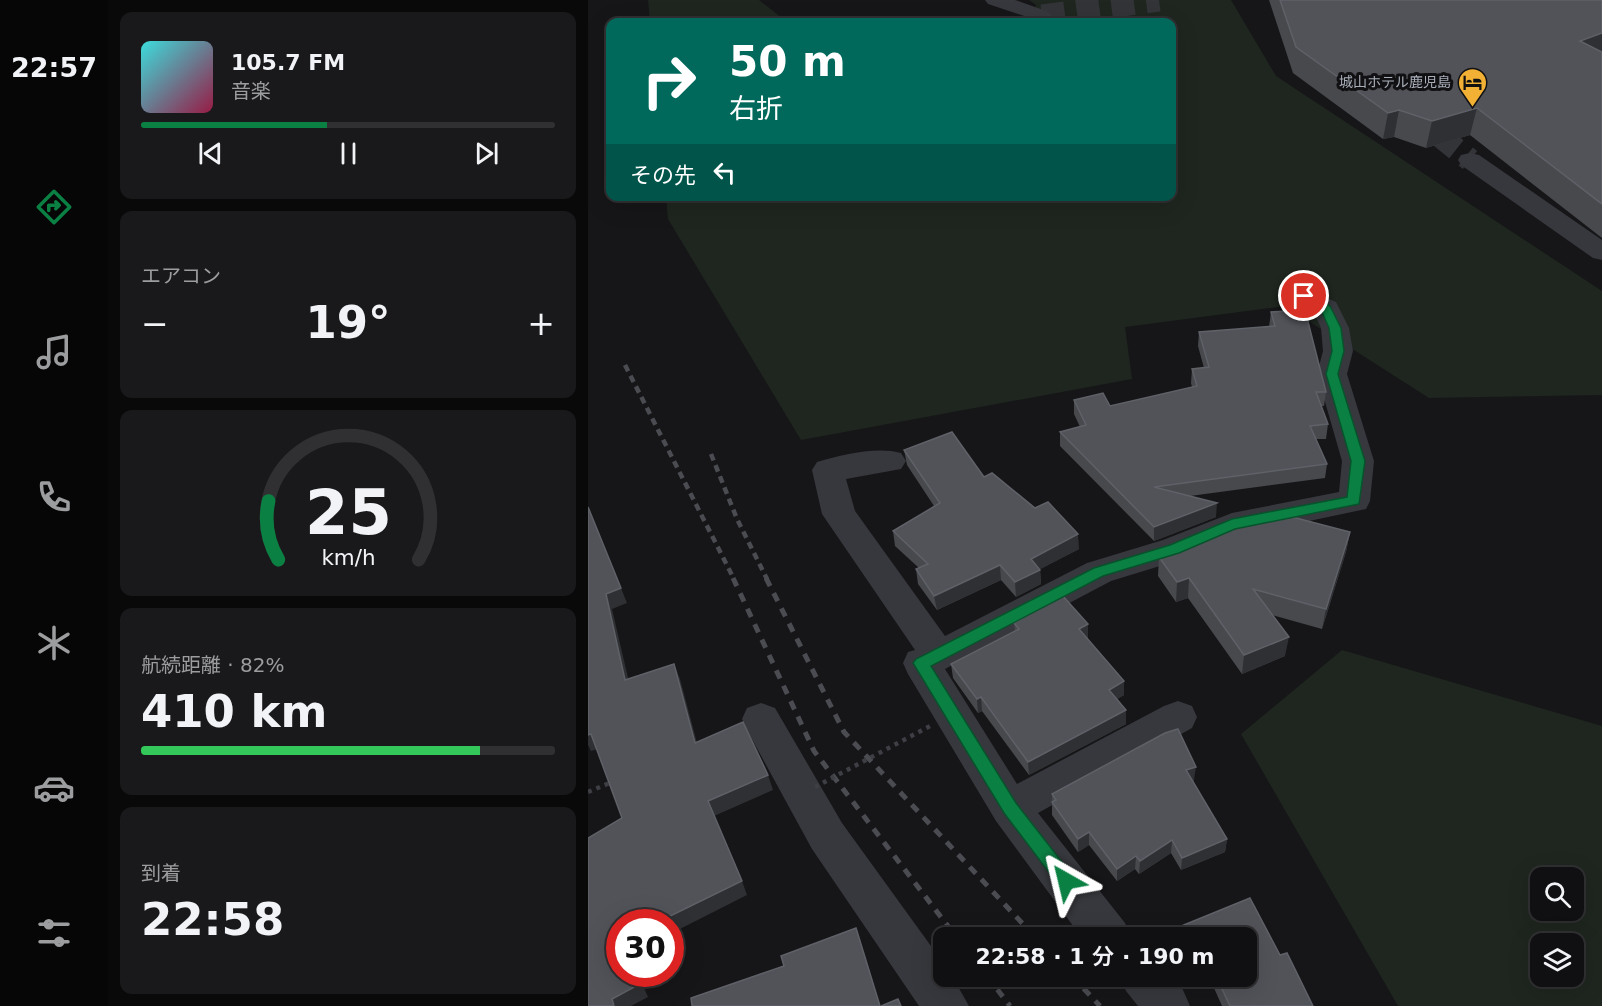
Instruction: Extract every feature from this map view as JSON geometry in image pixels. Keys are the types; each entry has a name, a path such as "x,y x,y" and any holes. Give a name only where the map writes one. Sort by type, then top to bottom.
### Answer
{"street":[{"path":"995,0 1042,16"},
{"path":"1470,160 1602,252"},
{"path":"1101,927 1010,808 921,663 939,656 1099,572 1174,549 1232,525 1354,501 1358,461 1332,374 1338,351 1335,328 1326,308 1304,296"},
{"path":"890,461 828,470 838,514 939,656"},
{"path":"1010,808 1178,717"},
{"path":"761,718 827,836 946,1006"},
{"path":"1151,987 1167,1006"}],"path":[{"path":"815,787 932,725"},
{"path":"588,792 621,778"}],"shaded area":[{"path":"648,0 759,0 782,18 650,18"},
{"path":"1029,0 1231,0 1276,76 1602,291 1602,395 1429,398 1285,306 1125,327 1132,379 801,440 668,219 666,201 1176,201 1176,18 1031,18 1036,5"},
{"path":"1342,650 1602,726 1602,1006 1398,1006 1241,734"}],"building":[{"name":"城山ホテル鹿児島","path":"1280,0 1602,0 1602,33 1580,41 1602,52 1602,204 1477,108 1432,121 1399,110 1388,113 1296,47"},
{"path":"1305,310 1326,392 1316,392 1328,424 1310,426 1327,464 1154,487 1217,503 1154,527 1060,432 1086,425 1074,400 1103,393 1110,406 1197,386 1192,369 1209,367 1199,332 1275,326 1271,312"},
{"path":"952,432 984,477 992,473 1035,508 1048,502 1078,534 1031,559 1040,570 1015,582 1000,565 934,596 916,569 928,564 893,531 940,503 904,450"},
{"path":"588,507 621,588 606,594 625,680 674,664 695,743 743,722 768,775 708,801 742,881 684,909 606,909 606,987 634,987 612,999 614,1006 588,1006 588,838 622,818 591,734 588,735"},
{"path":"1273,512 1350,532 1326,609 1253,589 1289,637 1244,655 1189,578 1177,582 1159,557 1182,548 1177,544 1241,519"},
{"path":"1062,595 1088,624 1079,629 1124,681 1109,690 1126,710 1028,762 981,697 977,699 951,664 1019,629 1014,623"},
{"path":"1178,729 1196,767 1186,770 1227,839 1182,858 1172,840 1140,861 1136,856 1117,869 1089,832 1078,839 1052,802 1056,800 1052,794 1165,733"},
{"path":"1250,898 1280,955 1287,953 1313,1006 1230,1006 1221,987 1257,987 1257,927 1179,927"},
{"path":"856,928 880,1006 692,1006 691,998 784,966 781,956"},
{"path":"898,999 901,1006 881,1006"}],"tunnel":[{"path":"1042,16 1159,0"},
{"path":"1411,113 1470,160"}],"railway":[{"path":"625,365 734,579"},
{"path":"711,454 737,519 767,579"},
{"path":"733,578 814,751 949,927"},
{"path":"766,578 844,732 1026,927"},
{"path":"995,987 1010,1006"},
{"path":"1082,987 1100,1006"}],"place":[{"name":"城山ホテル鹿児島","path":"1472,108"}],"route":[{"path":"1066,881 1010,808 921,663 939,656 1099,572 1174,549 1232,525 1354,501 1358,461 1332,374 1338,351 1335,328 1326,308 1304,296"}]}
